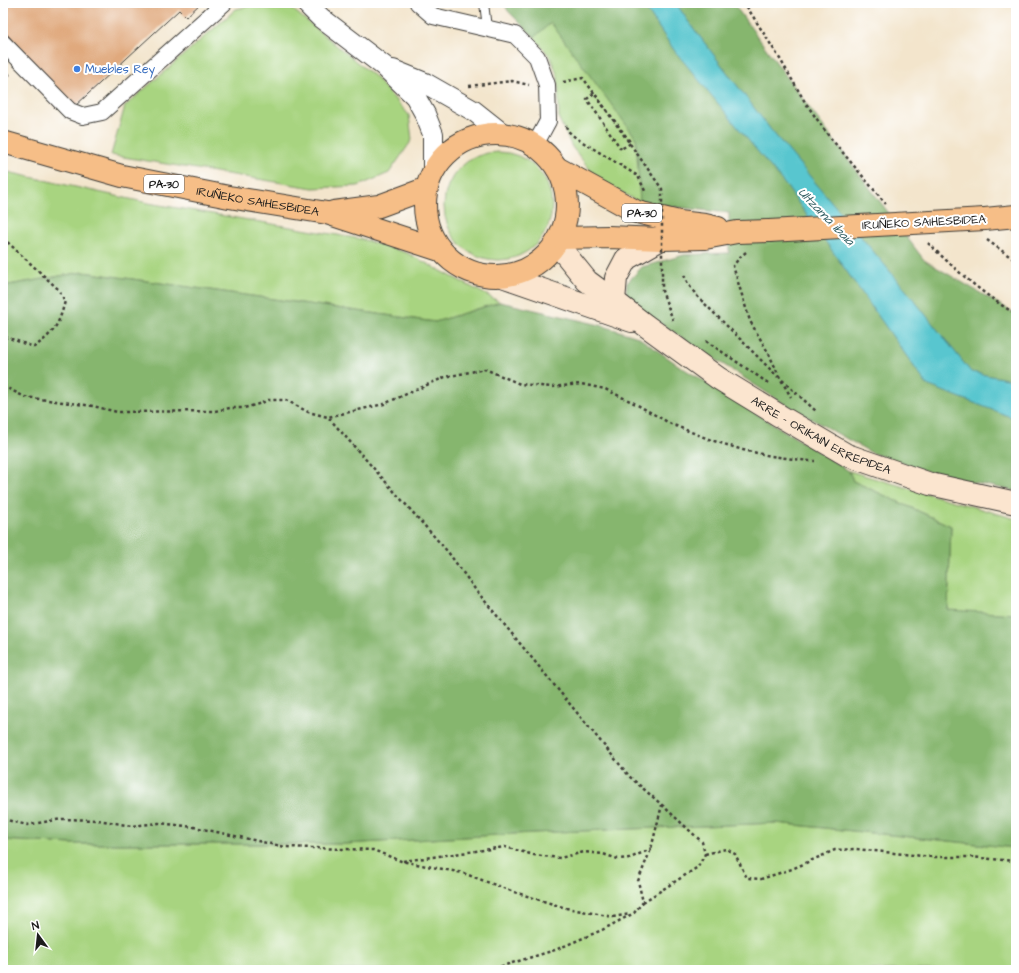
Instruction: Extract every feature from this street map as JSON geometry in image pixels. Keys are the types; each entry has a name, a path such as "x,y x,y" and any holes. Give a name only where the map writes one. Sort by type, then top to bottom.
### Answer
{"highway":[{"name":"PA-30","path":"429,179 451,149 476,136 503,134 520,138 535,145 548,155 557,168 565,185 568,203 566,221 559,241 540,263 505,277 467,272 437,249"},
{"name":"IRUÑEKO SAIHESBIDEA","path":"3,142 122,176 327,213 437,249"},
{"name":"IRUÑEKO SAIHESBIDEA","path":"557,168 637,212 679,222 705,225 737,232"},
{"name":"IRUÑEKO SAIHESBIDEA","path":"327,213 380,206 429,179"},
{"path":"429,179 425,220 437,249"},
{"name":"IRUÑEKO SAIHESBIDEA","path":"559,241 608,237 661,239 705,238 737,232 983,227 1016,216"}],"main road":[{"path":"614,301 616,278 626,259 661,239"},
{"name":"ARRE - ORIKAIN ERREPIDEA","path":"559,241 587,281 645,325 718,378 847,455 930,484 1016,503"},
{"name":"ARRE - ORIKAIN ERREPIDEA","path":"505,277 645,325"}],"street":[{"path":"3,43 70,111 83,116 102,112 224,3"},
{"path":"306,3 320,18 384,66 415,96 425,114 433,134 429,179"},
{"path":"418,3 433,16 515,35 537,57 547,85 548,121 535,145"},
{"path":"384,66 425,83 474,111 503,134"}],"lane":[{"path":"484,3 487,28"}],"path":[{"path":"742,3 747,7 780,59 804,102 828,135 888,205"},
{"path":"560,82 584,78 631,144 622,149 587,99 594,93 662,189 662,291 673,320"},
{"path":"463,87 512,81 532,86"},
{"path":"563,121 568,131 576,138 638,176 646,193"},
{"path":"983,227 1016,261"},
{"path":"3,238 58,289 65,301 61,318 48,337 34,347 3,336"},
{"path":"922,238 964,277 1001,305 1016,314"},
{"path":"750,249 740,257 733,266 750,322 769,354 780,378"},
{"path":"684,275 688,284 697,296 819,415 803,405"},
{"path":"700,338 772,385"},
{"path":"3,386 25,397 93,406 117,412 216,411 230,408 244,408 268,400 286,400 308,412 328,417 384,404 444,377 486,369 520,384 552,387 581,384 605,389 634,403 671,424 711,440 764,455 809,461 831,460 836,448"},
{"path":"785,393 792,398"},
{"path":"328,417 448,552 475,589 630,777 702,842 705,854 698,867 643,902 634,913 602,930 555,950 489,970"},
{"path":"643,902 638,881 651,849 662,805"},
{"path":"3,820 27,825 62,819 98,820 132,826 159,823 194,827 285,847 373,850 401,861 463,873 514,892 566,908 613,917 634,913"},
{"path":"401,861 505,848 534,855 560,858 584,852 603,854 618,859 630,858 651,849"},
{"path":"705,854 726,849 735,854 747,878 761,879 792,869 836,850 856,849 932,857 969,857 1016,861"}],"green space":[{"path":"263,3 285,3 375,77 409,115 412,140 389,173 358,186 313,188 111,155 125,106 236,9"},
{"path":"504,3 733,3 805,102 924,260 1016,314 1016,491 944,477 872,453 778,400 626,301 627,283 642,267 684,255 729,253 729,213 640,203 636,138 551,23 534,37 508,11"},
{"path":"551,22 637,138 640,203 596,177 572,147 559,119 558,77 551,58 534,37"},
{"path":"498,152 519,156 536,168 548,185 552,206 548,227 536,244 519,256 498,260 477,256 460,244 448,227 444,206 448,185 460,168 477,156"},
{"path":"3,171 148,203 361,239 407,253 500,302 435,322 83,272 3,286"},
{"path":"83,272 435,322 500,302 600,325 638,337 681,367 849,471 853,481 951,526 948,610 1016,614 1016,848 776,823 532,833 345,844 72,844 3,840 3,286"},
{"path":"849,471 1016,519 1016,614 948,611 951,526 853,481"},
{"path":"776,823 1016,848 1016,970 3,970 3,840 72,844 345,844 532,833"}],"water":[{"name":"Ultzama ibaia","path":"642,3 676,3 771,130 910,295 971,372 1016,381 1016,419 927,385 787,187 674,50"}],"building":[{"name":"Muebles Rey","path":"3,3 201,3 186,17 179,10 74,107 3,30"}],"place":[{"name":"Muebles Rey","path":"77,69"}]}
